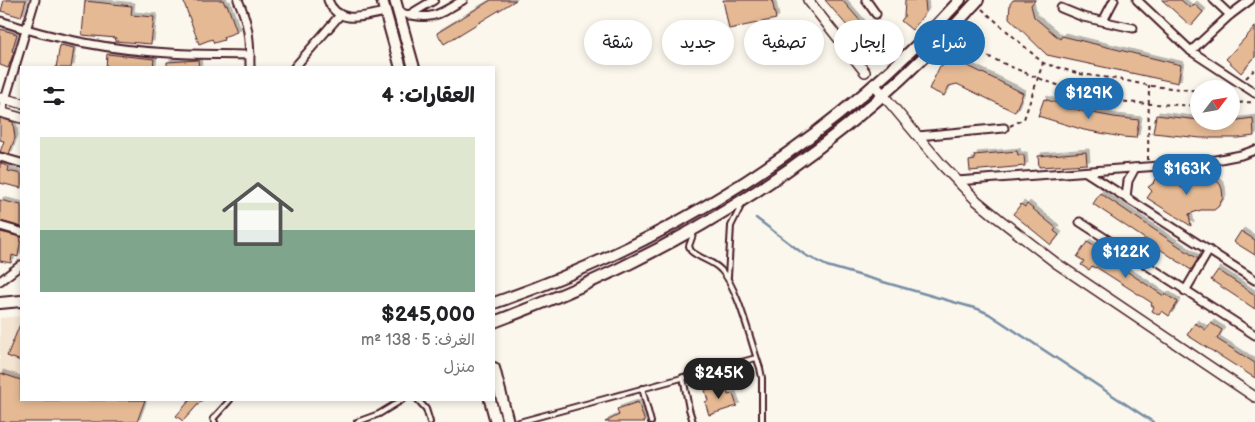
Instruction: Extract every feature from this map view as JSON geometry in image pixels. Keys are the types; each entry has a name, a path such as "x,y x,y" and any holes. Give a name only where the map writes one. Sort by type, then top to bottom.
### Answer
{"main road":[{"path":"382,0 399,66"},
{"path":"395,0 413,66"},
{"path":"495,303 532,290 637,244 737,188 785,156 874,84 912,50 960,0"},
{"path":"960,20 977,2"},
{"path":"495,322 590,283 643,258 744,200 793,168 840,133 884,96 916,65"},
{"path":"0,303 20,301"},
{"path":"495,372 508,422"},
{"path":"490,401 496,422"}],"street":[{"path":"20,118 1,112 3,99 35,0"},
{"path":"238,0 244,12 250,35 250,66"},
{"path":"328,0 330,5 340,15 354,18 385,12"},
{"path":"408,15 434,0"},
{"path":"398,12 429,18 462,0"},
{"path":"808,0 874,84 918,136 957,181 984,207 1056,264 1255,397"},
{"path":"866,0 876,14"},
{"path":"1102,21 1114,0"},
{"path":"1137,0 1191,51 1255,93"},
{"path":"1214,0 1230,15"},
{"path":"1191,51 1230,15 1250,0"},
{"path":"1061,8 1082,16 1133,28"},
{"path":"296,66 340,15"},
{"path":"0,21 26,29 98,45 169,53 250,55"},
{"path":"3,99 20,104"},
{"path":"918,136 1004,128"},
{"path":"957,181 1200,163 1255,151"},
{"path":"0,157 20,163"},
{"path":"1126,197 1128,180 1135,168"},
{"path":"1086,171 1255,280"},
{"path":"1080,222 1255,335"},
{"path":"0,226 20,232"},
{"path":"1185,291 1209,250"},
{"path":"0,281 20,266"}],"lane":[{"path":"728,278 731,226 744,200"},
{"path":"694,230 690,246 691,251 713,264 728,278 735,294 762,378 762,422"},
{"path":"519,422 756,358"},
{"path":"683,378 688,409 693,422"},
{"path":"642,388 651,422"},
{"path":"213,421 229,401"},
{"path":"357,422 379,414 400,401"},
{"path":"419,401 426,410 430,422"}],"path":[{"path":"977,2 1043,62 1080,74 1190,90"},
{"path":"985,55 1058,85 1115,100 1190,105"},
{"path":"1004,128 1024,119 1043,62"},
{"path":"1148,167 1149,85"},
{"path":"1240,103 1255,102"}],"shaded area":[{"path":"20,316 20,401 0,422 0,318"}],"building":[{"path":"4,0 26,0 21,17 1,11"},
{"path":"183,0 223,0 225,5 227,4 237,32 223,37 224,40 214,43 212,39 199,44"},
{"path":"491,0 516,0 444,44 437,33"},
{"path":"723,0 772,0 776,19 744,20 744,26 734,28 734,20 727,20"},
{"path":"825,0 842,0 859,20 842,20"},
{"path":"905,0 925,0 926,12 920,20 914,20 912,30 904,23 904,20 902,20 904,17"},
{"path":"1013,0 1035,0 1031,5 1034,17 1060,39 1062,36 1181,65 1178,83 1047,55 1009,18 1010,4"},
{"path":"1162,0 1181,0 1190,8 1194,4 1203,12 1191,26"},
{"path":"85,1 132,6 131,15 154,17 151,44 115,41 116,38 82,35"},
{"path":"1255,27 1255,57 1241,73 1226,59"},
{"path":"0,29 17,34 12,51 14,52 8,68 0,65"},
{"path":"60,45 74,48 71,66 56,66"},
{"path":"107,54 154,59 153,66 106,66"},
{"path":"198,60 199,66 167,66 167,62"},
{"path":"966,65 1023,93 1015,112 957,84 949,86 944,96 929,89 940,66"},
{"path":"1044,99 1082,111 1139,120 1136,138 1084,130 1038,116"},
{"path":"1156,115 1190,119 1190,130 1240,130 1240,120 1253,118 1254,136 1201,138 1153,133"},
{"path":"0,118 13,122 15,138 9,154 0,152 4,141 0,140"},
{"path":"1017,151 1018,155 1024,155 1025,166 970,171 969,161 975,160 974,155"},
{"path":"1086,152 1087,164 1039,167 1038,156"},
{"path":"0,163 9,167 8,171 20,174 20,188 0,183"},
{"path":"1205,176 1213,178 1220,184 1223,198 1214,210 1201,210 1189,214 1191,226 1147,198 1152,191 1148,187 1158,177 1163,180 1168,178 1185,190 1189,180"},
{"path":"1100,193 1198,259 1191,270 1093,204"},
{"path":"0,200 20,205 20,227 0,221"},
{"path":"1021,204 1025,207 1027,204 1056,228 1054,231 1059,235 1051,245 1013,214"},
{"path":"1241,231 1255,240 1255,255 1234,242"},
{"path":"0,232 20,237 18,257 12,255 11,263 0,261"},
{"path":"1087,242 1101,250 1099,253 1164,296 1165,294 1178,302 1169,316 1162,311 1159,315 1152,311 1154,307 1151,305 1152,303 1096,267 1092,266 1089,270 1081,265 1084,261 1077,257"},
{"path":"1218,270 1255,295 1255,309 1211,280"},
{"path":"1195,323 1206,330 1211,323 1222,330 1217,339 1255,363 1255,378 1187,335"},
{"path":"20,324 20,361 7,356"},
{"path":"0,373 20,380 20,401 145,401 137,422 0,422"},
{"path":"725,384 728,395 733,394 737,406 709,415 705,402 708,401 705,390"},
{"path":"189,401 201,401 183,421 176,416"},
{"path":"638,402 645,422 605,422 619,415 617,409"}],"waterway":[{"path":"756,218 805,255 827,266 978,309 989,314 1153,422"}]}
